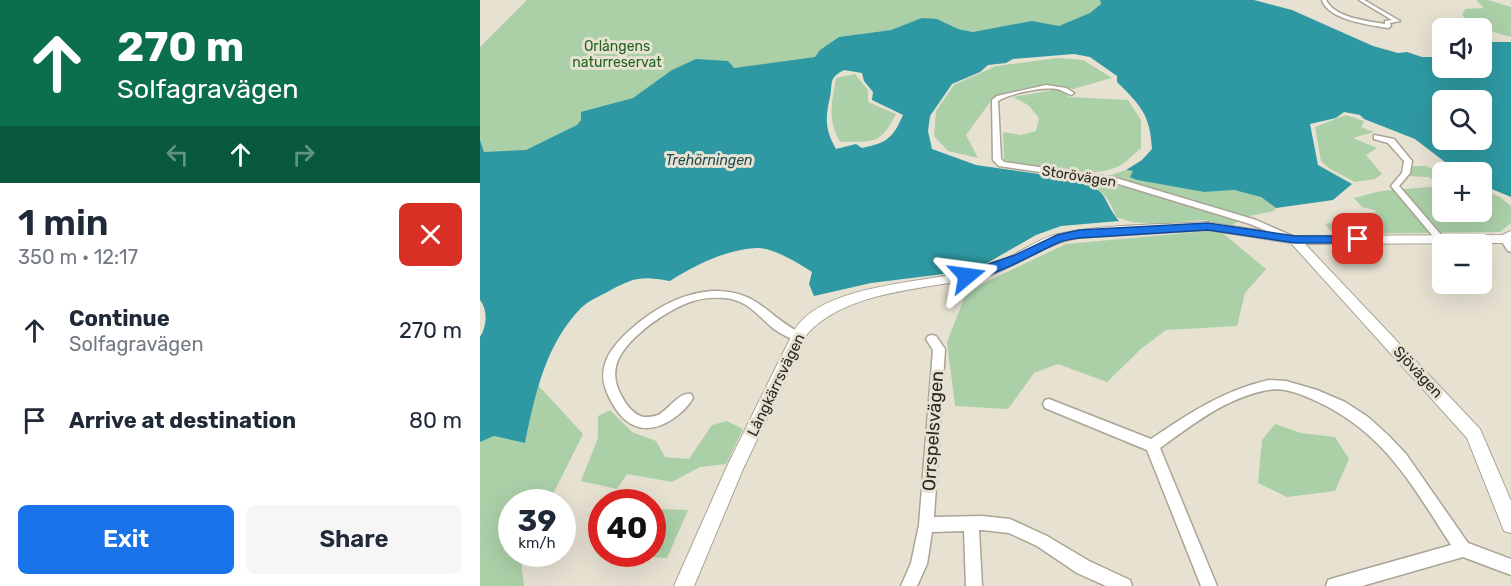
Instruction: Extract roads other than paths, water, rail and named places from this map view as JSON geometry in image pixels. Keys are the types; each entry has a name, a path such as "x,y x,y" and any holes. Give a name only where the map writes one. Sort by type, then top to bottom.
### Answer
{"street":[{"path":"1324,0 1332,11 1354,21 1388,26 1387,22 1397,21 1361,0"},
{"path":"1480,0 1500,0"},
{"name":"Storövägen","path":"1071,93 1052,87 999,97 994,100 997,160 1002,164 1025,168 1113,180 1252,222 1295,240"},
{"path":"1377,137 1391,141 1408,161 1406,173 1395,186 1436,234"},
{"name":"Långkärrsvägen","path":"684,586 735,468 801,331 813,319 844,300 904,286 986,272 1020,258 1057,238 1079,234 1208,226 1295,240 1432,239"},
{"name":"Sjövägen","path":"1295,240 1474,434 1510,517"},
{"name":"Långkärrsvägen","path":"1492,241 1509,241"},
{"path":"687,398 665,419 644,423 627,414 620,406 610,382 610,367 622,346 646,323 674,305 708,294 733,296 755,303 782,328 799,337"},
{"name":"Orrspelsvägen","path":"909,586 919,564 926,525 928,469 939,349 933,339"},
{"path":"1152,446 1184,423 1243,393 1269,385 1295,387 1346,409 1372,428 1412,471 1463,549 1511,567"},
{"path":"1049,404 1152,446 1209,586"},
{"path":"926,525 970,523 1004,525 1024,532 1083,567 1124,586"},
{"path":"970,523 975,586"},
{"path":"1334,586 1463,549"}],"water":[{"name":"Trehörningen","path":"1100,0 1254,0 1292,10 1373,46 1398,53 1407,52 1422,57 1432,57 1432,78 1492,78 1492,42 1511,42 1511,197 1492,189 1492,162 1445,162 1415,139 1364,119 1360,115 1344,112 1336,118 1310,124 1318,165 1352,184 1333,200 1276,208 1261,197 1234,190 1204,192 1137,180 1130,177 1133,171 1126,170 1142,160 1152,149 1151,137 1143,111 1117,82 1117,76 1090,57 1074,54 1013,59 1006,63 988,65 980,72 952,84 930,116 928,131 932,149 976,165 1075,179 1100,192 1119,221 1061,226 1036,235 982,266 944,274 871,283 814,296 809,284 812,272 786,257 763,248 734,251 690,269 670,281 652,278 632,280 587,303 558,338 543,371 525,443 494,436 480,442 480,337 486,318 480,300 480,140 484,152 526,150 577,125 581,120 581,112 633,98 672,70 696,59 728,61 734,68 815,57 820,50 839,37 891,30 922,18 937,19 958,29 973,32 1032,21 1059,26 1090,13 1101,4","holes":["844,70 862,73 864,81 873,92 872,100 903,115 892,134 878,144 862,148 856,144 836,149 827,124 832,81"]}],"park label":[{"name":"Orlångens naturreservat","path":"617,54"}]}
